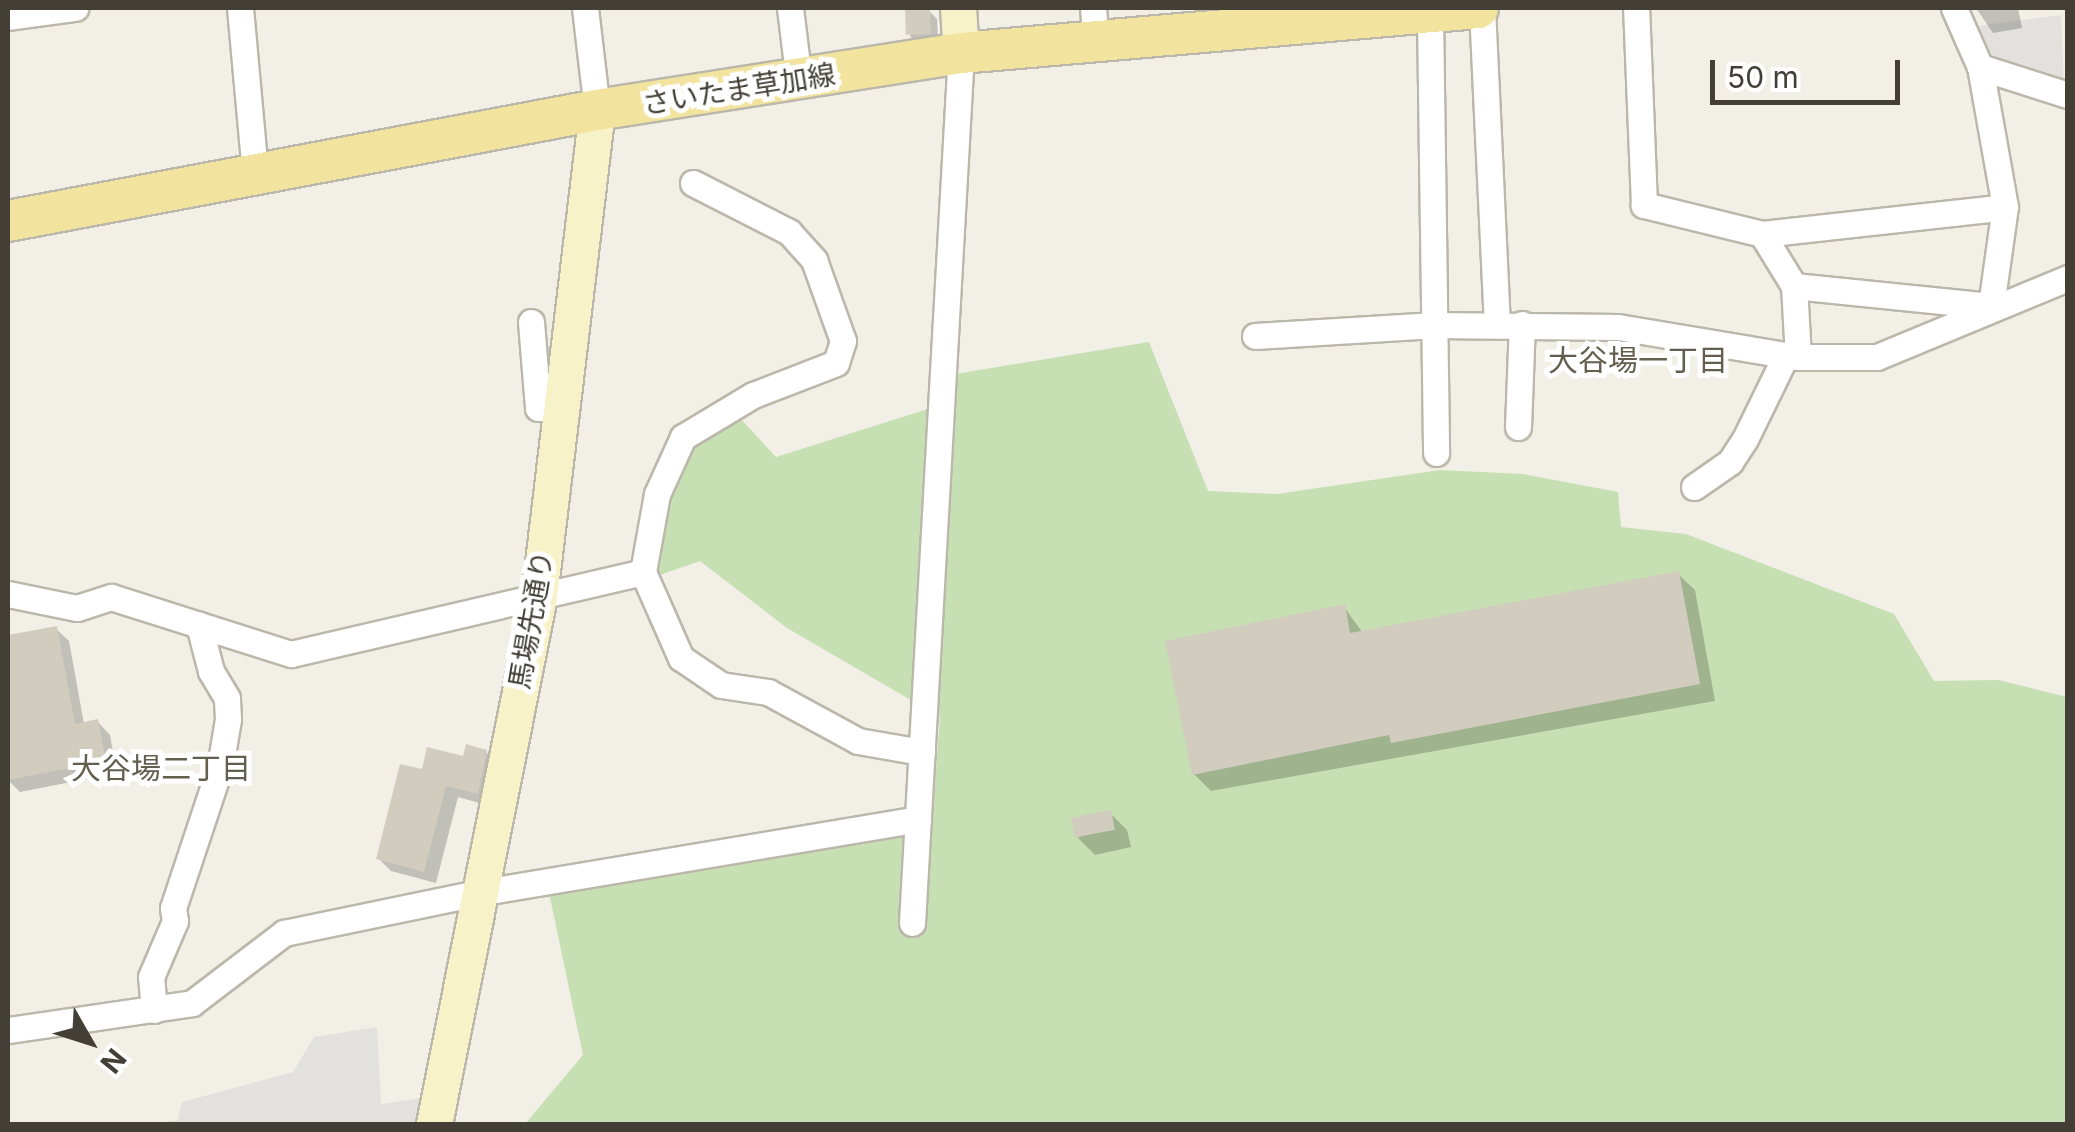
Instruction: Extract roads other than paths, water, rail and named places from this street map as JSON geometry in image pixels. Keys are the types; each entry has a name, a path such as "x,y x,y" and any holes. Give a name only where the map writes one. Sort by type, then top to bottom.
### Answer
{"main road":[{"name":"さいたま草加線","path":"8,221 598,110 798,81 1094,25 1430,14 1480,8"}],"street":[{"path":"8,17 75,8"},
{"path":"240,8 256,172"},
{"path":"585,8 598,110"},
{"path":"790,8 798,81"},
{"path":"912,923 961,53 958,8"},
{"path":"1480,8 1518,427"},
{"path":"1636,8 1644,205 1762,234 2005,207"},
{"path":"1954,8 1980,67 2005,207 1991,306"},
{"path":"1430,14 1436,453"},
{"path":"1980,67 2068,95"},
{"name":"馬場先通り","path":"434,1124 539,596 598,110"},
{"path":"693,183 789,232 814,260 844,341 836,363 753,395 683,437 657,494 643,572 681,658 721,685 768,692 858,741 922,752"},
{"path":"1694,488 1738,451 1792,356 1794,286 1762,234"},
{"path":"1255,336 1435,325 1618,327 1792,356 1877,357 1991,306 2068,278"},
{"path":"1794,286 1991,306"},
{"path":"532,322 538,408 562,408"},
{"path":"8,594 77,608 110,597 291,654 643,572"},
{"path":"154,1010 152,977 175,921 173,908 220,767 228,719 227,698 210,670 199,625"},
{"path":"8,1030 192,1003 284,934 477,893 918,819"}],"district":[{"name":"大谷場一丁目","path":"1638,360"},
{"name":"大谷場二丁目","path":"161,768"}]}
